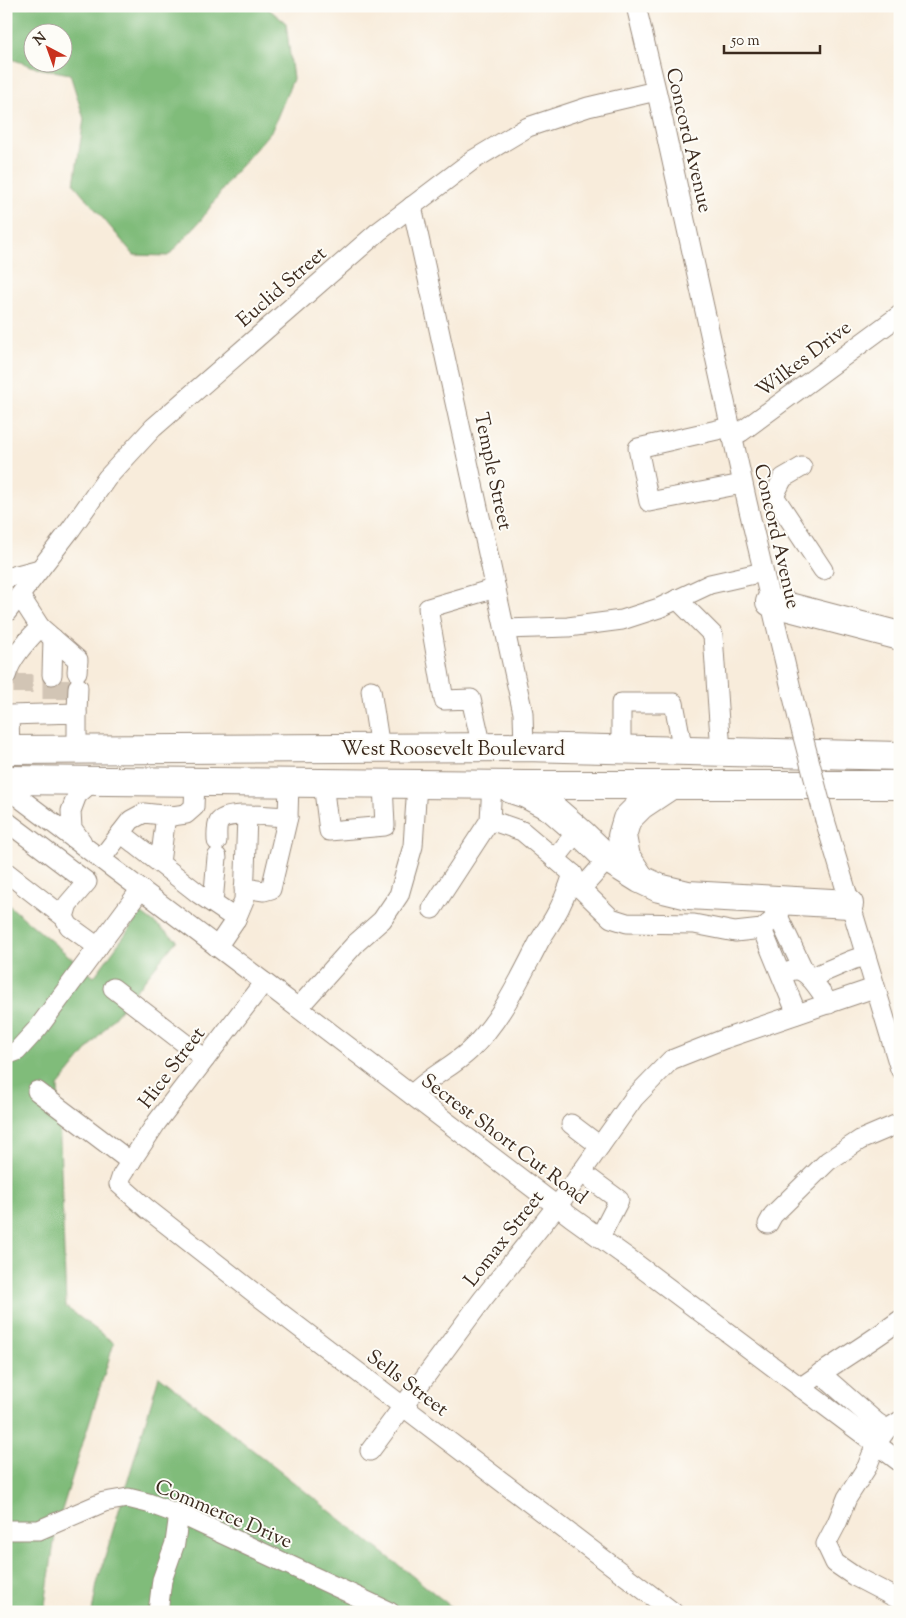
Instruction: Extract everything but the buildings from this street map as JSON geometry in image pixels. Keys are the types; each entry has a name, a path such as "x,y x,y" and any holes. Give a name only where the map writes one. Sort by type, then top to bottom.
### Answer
{"highway":[{"path":"770,602 900,636"},
{"name":"West Roosevelt Boulevard","path":"8,750 77,751 524,746 900,756"},
{"name":"West Roosevelt Boulevard","path":"6,780 383,784 900,785"},
{"path":"494,784 526,794 552,808 581,832 597,831 606,837 617,858 640,880 659,888 688,895 781,908 849,904"},
{"path":"617,858 627,819 641,805 671,785"}],"street":[{"name":"Concord Avenue","path":"636,6 744,493 798,718 864,956 900,1069"},
{"name":"Euclid Street","path":"6,613 107,478 153,428 378,232 473,160 528,126 588,107 656,91"},
{"name":"Temple Street","path":"412,206 523,713 524,746"},
{"name":"Wilkes Drive","path":"731,432 741,432 900,315"},
{"path":"731,432 638,448 649,502 744,493 774,496"},
{"path":"774,496 783,478 802,467"},
{"path":"774,496 823,570"},
{"path":"6,578 40,569"},
{"path":"505,629 568,627 622,620 660,608 710,584 763,572"},
{"path":"482,747 471,699 444,700 428,608 496,588"},
{"path":"20,596 53,638 78,660 65,694"},
{"path":"677,599 713,635 721,752"},
{"path":"14,675 8,668 23,646 53,638"},
{"path":"53,638 77,751"},
{"path":"371,690 380,748"},
{"path":"8,750 15,709 65,694"},
{"path":"621,749 621,703 674,703 683,751"},
{"name":"Secrest Short Cut Road","path":"85,847 72,828 71,811 77,795 93,782"},
{"path":"101,859 131,820 144,813 186,814 194,807 195,782"},
{"path":"244,888 264,891 272,889 288,817 289,783"},
{"path":"324,783 329,831 385,826 383,784"},
{"path":"298,1008 356,943 382,920 399,895 413,846 417,784"},
{"path":"432,909 490,820 494,784"},
{"name":"Secrest Short Cut Road","path":"6,791 17,796 101,859 557,1206 800,1388 888,1432 900,1462"},
{"path":"160,863 166,815"},
{"path":"213,903 218,824 223,817 241,815 288,817"},
{"path":"217,947 236,919 244,900 241,815"},
{"path":"490,820 522,831 555,859 611,918 627,922 694,924 735,932 762,929 781,908 808,976 829,1004"},
{"path":"6,821 87,882 68,904 64,916"},
{"path":"555,859 581,832"},
{"path":"121,833 236,919"},
{"path":"412,1095 422,1085 452,1065 470,1050 499,1015 510,1000 566,894 577,882 617,858"},
{"path":"6,872 64,916 69,926 98,947"},
{"path":"6,1055 17,1051 38,1028 140,889"},
{"path":"762,929 797,1014"},
{"path":"782,976 797,970 808,976 864,956"},
{"name":"Hice Street","path":"120,1184 122,1176 157,1122 264,982"},
{"path":"113,988 205,1059"},
{"name":"Lomax Street","path":"370,1451 482,1300 557,1206 634,1098 671,1060 724,1039 874,988"},
{"path":"37,1091 131,1162"},
{"path":"571,1124 600,1146"},
{"path":"768,1224 773,1215 828,1160 860,1140 900,1124"},
{"path":"582,1172 619,1200 600,1237"},
{"name":"Sells Street","path":"120,1184 146,1208 403,1407 673,1612"},
{"path":"800,1388 900,1320"},
{"path":"820,1373 888,1432 868,1468 847,1498 826,1544 835,1562 854,1576 900,1600"},
{"name":"Commerce Drive","path":"6,1530 39,1530 104,1502 128,1498 148,1502 179,1514 390,1612"},
{"path":"158,1612 162,1580 175,1543 179,1514"}],"green space":[{"path":"6,6 265,6 286,23 293,79 272,130 232,176 201,220 168,256 134,255 74,184 84,119 70,74 59,72 72,72 72,22 22,22 22,63 6,57"},
{"path":"6,903 94,977 141,913 177,940 58,1086 66,1307 114,1343 56,1529 44,1612 6,1612"},
{"path":"159,1376 458,1612 92,1612 97,1584"}],"tunnel":[{"path":"23,674 23,698"},
{"path":"52,675 52,699"},
{"path":"66,676 66,699"}]}
